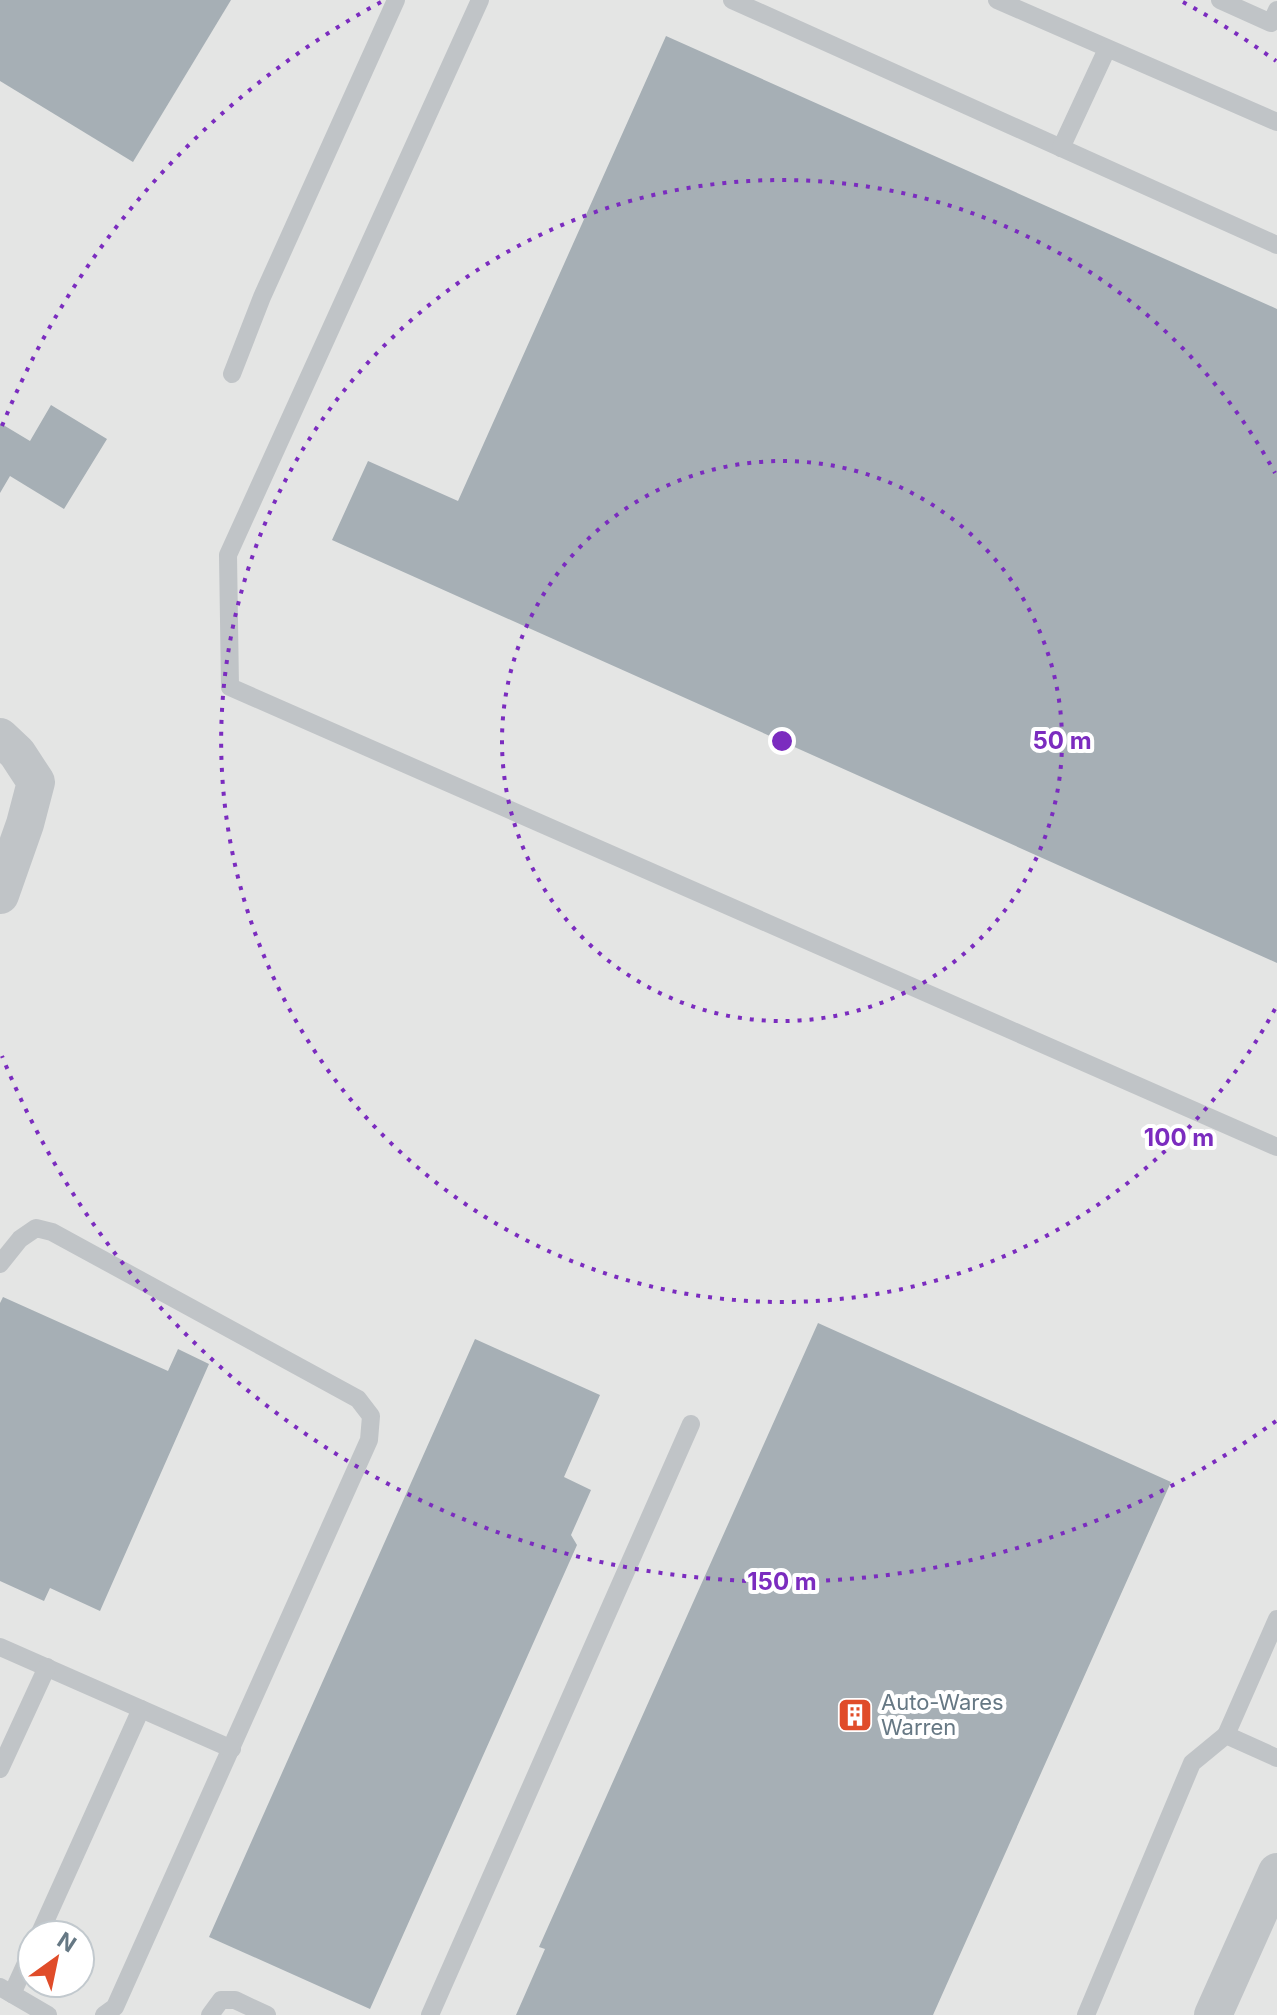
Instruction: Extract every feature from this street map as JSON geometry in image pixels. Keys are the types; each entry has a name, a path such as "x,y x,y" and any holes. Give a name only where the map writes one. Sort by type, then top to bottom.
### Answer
{"street":[{"path":"0,737 17,753 36,782 0,895"},
{"path":"1213,2015 1277,1872"}],"lane":[{"path":"232,374 262,297 396,0"},
{"path":"480,0 228,555 230,687 1277,1147"},
{"path":"732,0 1277,245"},
{"path":"997,0 1277,122"},
{"path":"1220,0 1271,23 1277,10"},
{"path":"1061,148 1107,49"},
{"path":"0,1264 20,1239 36,1228 52,1232 358,1399 371,1416 369,1440 232,1749 115,2007 104,2015"},
{"path":"430,2015 691,1424"},
{"path":"1086,2015 1192,1763 1226,1735 1277,1619"},
{"path":"0,1647 232,1749"},
{"path":"0,1769 47,1667"},
{"path":"46,1919 141,1709"},
{"path":"1226,1735 1277,1758"},
{"path":"6,1991 48,2015"},
{"path":"210,2015 221,2000 235,2000 267,2015"}],"shaded area":[{"path":"0,0 1277,0 1277,2015 0,2015"}],"building":[{"path":"0,0 231,0 133,162 0,81"},
{"path":"666,36 1277,309 1277,963 332,540 368,461 458,501"},
{"path":"51,405 107,439 64,509 10,476 0,493 0,423 30,441"},
{"path":"3,1297 168,1371 178,1349 209,1364 100,1611 50,1588 44,1601 0,1581 0,1303"},
{"name":"Auto-Wares Warren","path":"818,1323 1171,1482 933,2015 516,2015 545,1949 539,1947"},
{"path":"475,1339 600,1395 564,1477 591,1490 571,1535 577,1545 370,2009 209,1937"}],"place":[{"name":"Auto-Wares Warren","path":"855,1715"}]}
